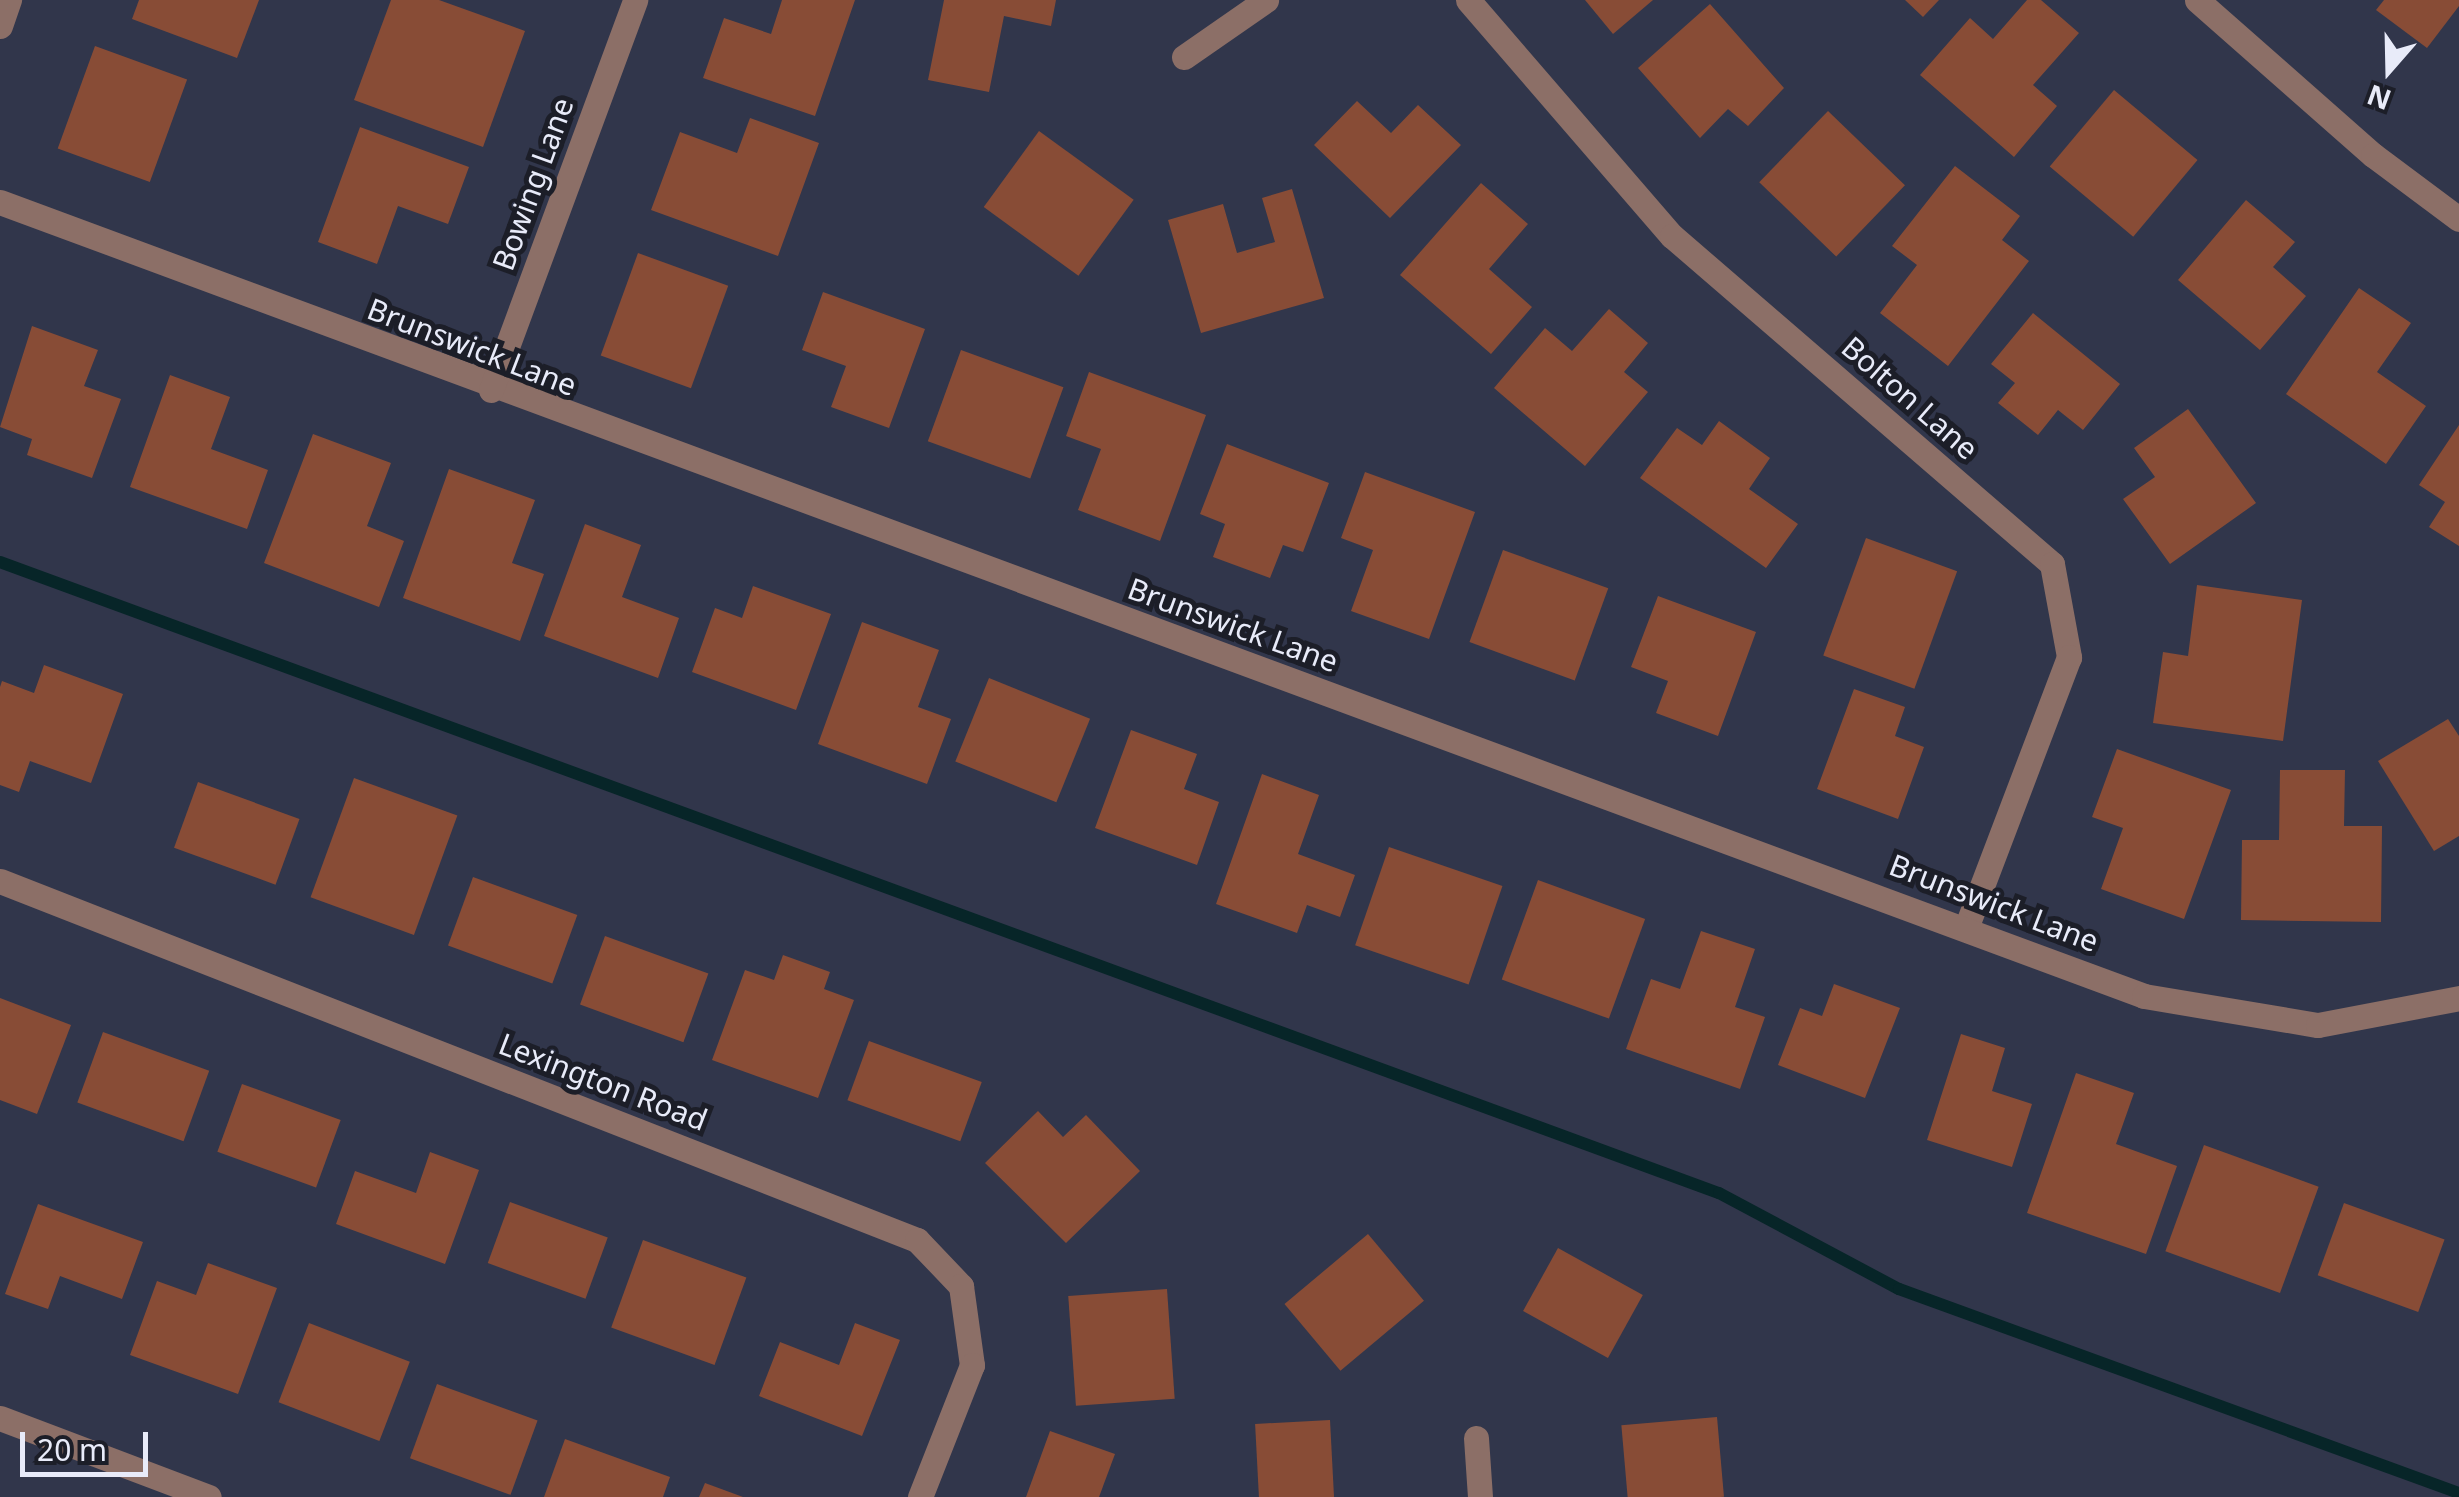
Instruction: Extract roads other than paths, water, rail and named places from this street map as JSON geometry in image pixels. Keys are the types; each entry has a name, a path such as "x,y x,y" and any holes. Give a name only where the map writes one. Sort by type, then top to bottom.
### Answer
{"street":[{"path":"0,26 9,0"},
{"name":"Bowing Lane","path":"491,390 635,0"},
{"path":"1184,58 1266,0"},
{"name":"Bolton Lane","path":"1468,0 1672,236 2052,564 2069,657 1967,925"},
{"path":"2197,0 2358,143 2459,219"},
{"name":"Brunswick Lane","path":"0,202 491,390 1967,925 2144,996 2318,1024 2459,998"},
{"name":"Lexington Road","path":"0,881 917,1240 961,1286 972,1364 920,1497"},
{"path":"0,1418 209,1497"},
{"path":"1476,1438 1480,1497"}],"waterway":[{"path":"0,562 1719,1193 1899,1289 2459,1493"}]}
